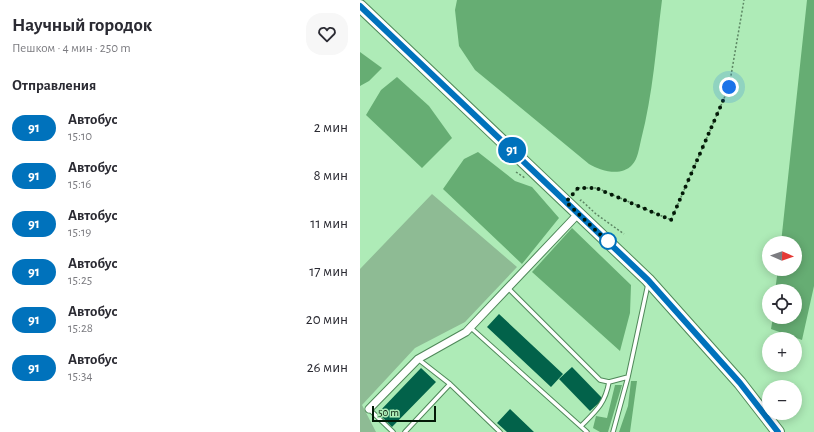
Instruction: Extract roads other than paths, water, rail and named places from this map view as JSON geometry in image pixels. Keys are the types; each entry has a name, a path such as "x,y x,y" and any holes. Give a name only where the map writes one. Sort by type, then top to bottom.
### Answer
{"main road":[{"path":"360,6 648,280 740,383 778,432"}],"street":[{"path":"369,409 418,358 466,332 578,214"}],"lane":[{"path":"613,432 628,377 648,280"},
{"path":"508,287 600,380 609,382 628,377"},
{"path":"470,327 587,432"},
{"path":"418,358 450,384 500,432"},
{"path":"581,426 601,405 606,395 609,382"},
{"path":"405,432 450,384"},
{"path":"369,409 393,432"}]}
